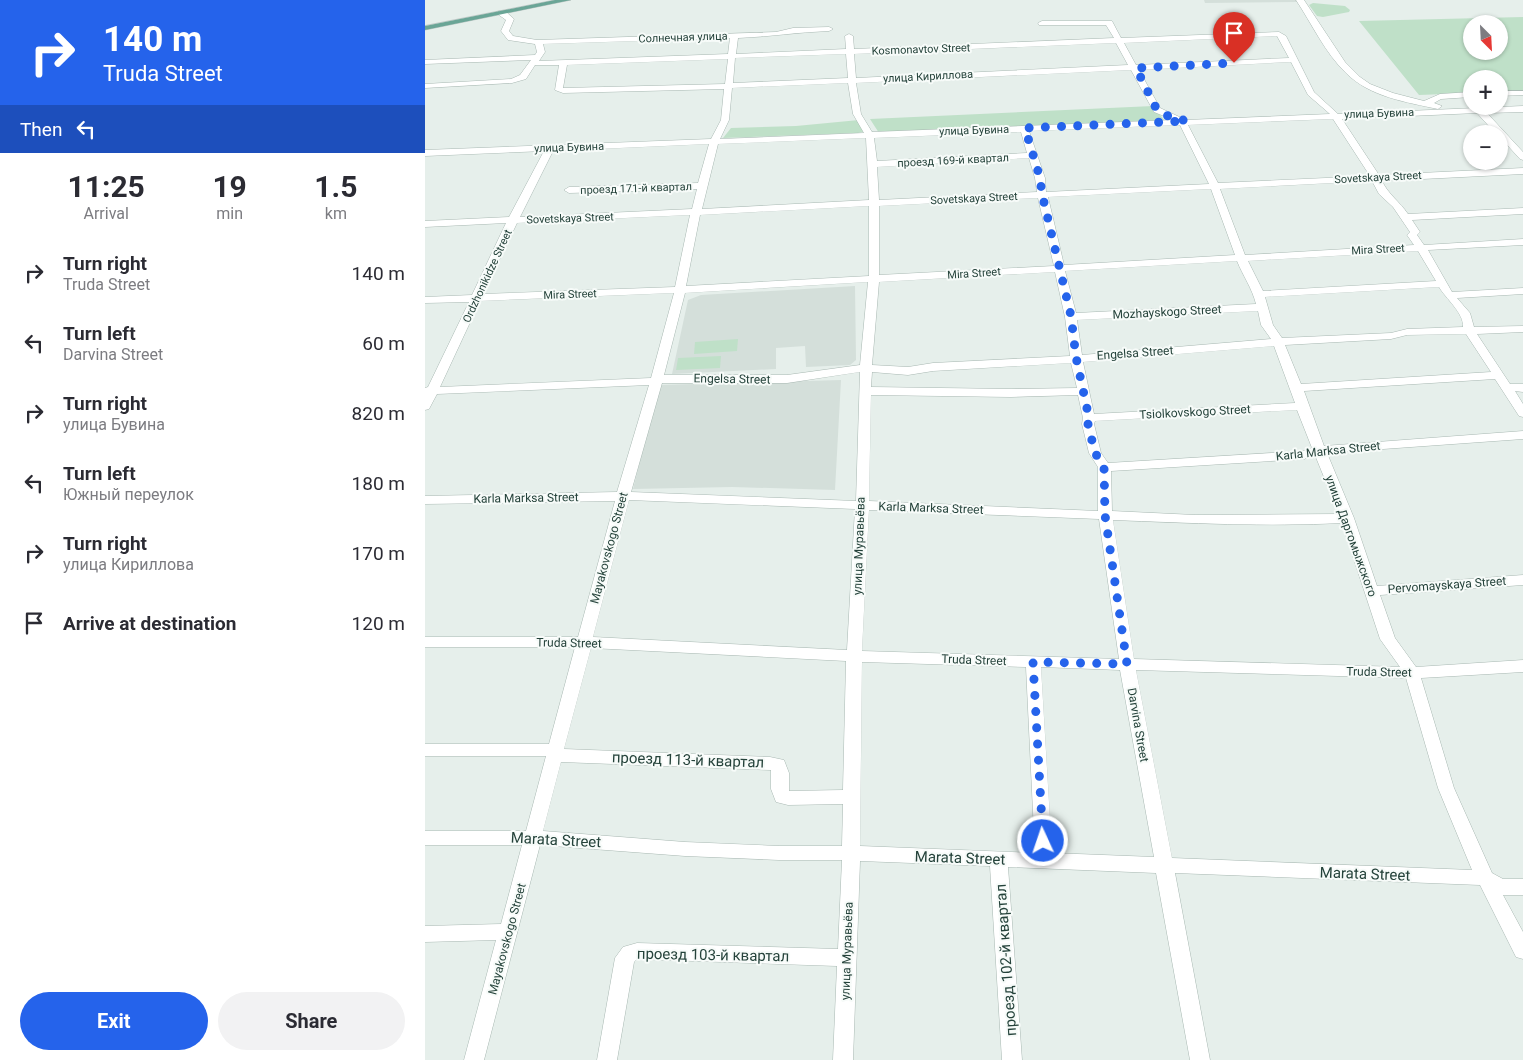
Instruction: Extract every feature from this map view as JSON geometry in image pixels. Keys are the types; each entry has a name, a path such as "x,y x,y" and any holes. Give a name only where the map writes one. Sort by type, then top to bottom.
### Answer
{"main road":[{"path":"425,28 567,0"}],"street":[{"path":"1300,0 1349,72 1375,88 1422,108"},
{"name":"Солнечная улица","path":"502,13 510,19 505,31 511,38 537,42 776,34 799,29 829,29"},
{"path":"1043,23 1109,23 1136,68 1157,110 1170,117 1184,121"},
{"name":"Kosmonavtov Street","path":"425,62 535,60 563,63 1279,34 1282,36 1293,60"},
{"name":"Mayakovskogo Street","path":"474,1060 623,496 657,380 679,290 695,212 714,141 725,120 727,86 734,35"},
{"name":"улица Муравьёва","path":"843,1060 851,853 854,656 874,203 873,164 869,134 857,114 852,80 849,36"},
{"path":"425,86 512,81 523,77 541,48 537,42"},
{"path":"1293,60 1311,93 1335,115 1375,177 1382,192 1406,217 1415,232 1412,235 1449,295 1464,313 1469,324 1468,329 1487,353 1505,387 1523,413"},
{"name":"улица Кириллова","path":"563,63 558,83 559,90 563,91 727,86 1293,60"},
{"path":"1508,94 1523,93"},
{"name":"улица Бувина","path":"1422,108 1440,97 1463,96"},
{"name":"улица Бувина","path":"425,152 1335,115 1422,108 1463,110"},
{"name":"улица Бувина","path":"1508,109 1523,109"},
{"path":"1484,115 1523,158"},
{"name":"улица Даргомыжского","path":"1184,121 1214,185 1243,257 1247,273 1255,281 1267,324 1278,342 1297,388 1302,406 1347,518 1388,639 1412,673 1447,788 1485,878 1523,950"},
{"name":"Darvina Street","path":"1025,128 1040,178 1042,194 1071,316 1076,357 1089,418 1088,424 1095,453 1104,466 1105,515 1127,664 1200,1060"},
{"name":"Ordzhonikidze Street","path":"425,406 429,391 550,148"},
{"name":"проезд 169-й квартал","path":"873,164 1033,156"},
{"name":"Sovetskaya Street","path":"425,224 1523,170"},
{"name":"проезд 171-й квартал","path":"569,190 703,186"},
{"path":"1406,217 1523,211"},
{"name":"Mira Street","path":"425,300 872,280 1523,242"},
{"name":"Mozhayskogo Street","path":"1071,316 1443,284"},
{"path":"1449,295 1523,291"},
{"name":"Engelsa Street","path":"429,391 657,380 787,379 866,369 908,371 933,367 1278,342 1391,336 1407,332 1523,329"},
{"path":"1297,388 1498,375"},
{"path":"1505,387 1523,388"},
{"path":"865,391 1011,393 1083,391"},
{"name":"Tsiolkovskogo Street","path":"1089,418 1302,406"},
{"name":"Karla Marksa Street","path":"1104,466 1117,468 1304,455 1319,450 1523,435"},
{"name":"Karla Marksa Street","path":"425,500 623,496 1265,520 1347,518"},
{"name":"Pervomayskaya Street","path":"1371,591 1523,580"},
{"name":"Truda Street","path":"425,642 584,642 854,656 1412,673 1523,666"},
{"path":"1033,662 1044,861"},
{"path":"425,750 556,752"},
{"name":"проезд 113-й квартал","path":"556,752 770,763 778,765 781,770 779,792 782,797 852,796"},
{"name":"Marata Street","path":"425,838 534,838 685,849 779,853 851,853 1485,878 1501,887 1523,886"},
{"name":"проезд 102-й квартал","path":"999,859 1012,1060"},
{"path":"425,934 509,932"},
{"name":"проезд 103-й квартал","path":"607,1060 625,958 630,953 637,951 847,958"}],"shaded area":[{"path":"1204,0 1296,0 1297,2 1205,3"},
{"path":"855,286 856,360 850,365 806,367 805,346 776,348 776,369 672,374 688,300 701,295"},
{"path":"841,380 835,490 732,487 633,489 659,385"}],"green space":[{"path":"1313,3 1345,6 1350,10 1349,12 1323,17 1317,16 1309,5"},
{"path":"1508,17 1523,17 1523,91 1508,92 1508,70 1463,70 1463,93 1419,95 1359,21 1463,18 1463,60 1508,60"},
{"path":"1153,106 1164,120 879,133 870,119"},
{"path":"859,120 865,131 858,133 723,138 731,128 796,126"},
{"path":"738,339 737,351 694,354 695,342"},
{"path":"721,356 720,368 676,370 678,358"}],"route":[{"path":"1043,841 1033,662 1127,664 1105,515 1104,466 1095,453 1088,424 1089,418 1076,357 1071,316 1042,194 1040,178 1025,128 1187,121 1170,117 1157,110 1136,68 1234,63"}]}
